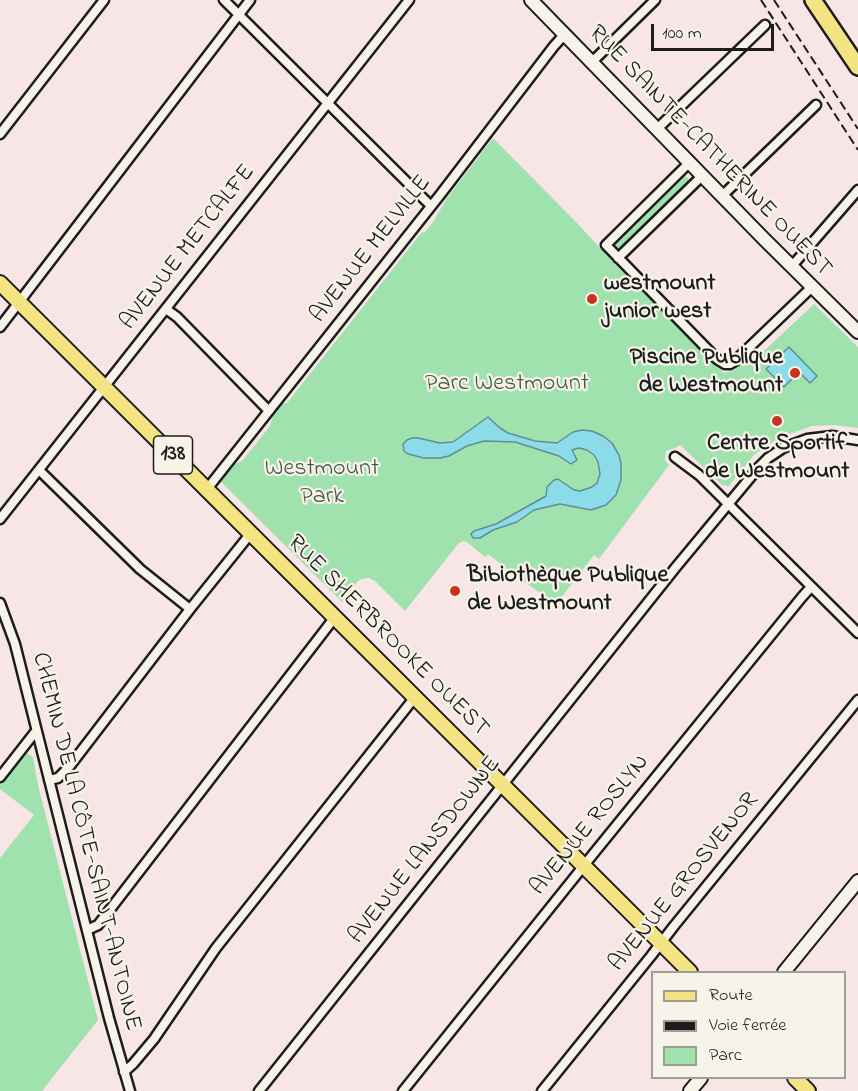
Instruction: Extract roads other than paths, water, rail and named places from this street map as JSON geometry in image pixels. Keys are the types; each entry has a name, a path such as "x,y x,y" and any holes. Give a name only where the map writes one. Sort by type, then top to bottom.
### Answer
{"highway":[{"path":"813,0 858,49"},
{"path":"813,0 858,67"}],"main road":[{"name":"RUE SAINTE-CATHERINE OUEST","path":"531,0 858,332"},
{"name":"RUE SHERBROOKE OUEST","path":"0,283 689,971"},
{"path":"785,971 858,881"},
{"path":"690,1091 699,1079"},
{"path":"797,1079 808,1091"}],"street":[{"path":"0,134 104,0"},
{"path":"224,0 431,206"},
{"path":"0,327 250,0"},
{"name":"AVENUE METCALFE","path":"0,519 409,0"},
{"path":"592,62 655,0"},
{"path":"657,129 765,25"},
{"name":"AVENUE MELVILLE","path":"207,489 565,34"},
{"path":"722,196 816,105"},
{"path":"690,162 606,245 618,258 722,363 730,364 735,361 812,287"},
{"path":"618,258 703,175"},
{"path":"792,266 858,190"},
{"path":"166,309 177,317 269,411"},
{"name":"AVENUE LANSDOWNE","path":"259,1091 764,462 783,448 819,437 858,440"},
{"path":"675,457 694,471 858,633"},
{"path":"39,470 140,569 190,609"},
{"path":"49,780 58,778 69,767 251,533"},
{"name":"AVENUE ROSLYN","path":"403,1091 811,588"},
{"name":"CHEMIN DE LA CÔTE-SAINT-ANTOINE","path":"0,603 15,644 109,1018 130,1091"},
{"path":"87,930 98,925 335,617"},
{"path":"124,1072 154,1039 216,948 415,697"},
{"name":"AVENUE GROSVENOR","path":"542,1091 858,700"},
{"path":"0,777 36,731"}],"water":[{"path":"789,347 817,376 810,383 799,372 784,387 766,369"},
{"path":"488,417 508,433 535,441 557,443 573,432 582,430 603,436 612,443 621,463 621,480 616,495 606,505 591,510 560,504 534,510 517,522 493,530 480,538 473,538 471,534 474,531 496,524 546,496 547,487 554,480 558,479 574,490 580,491 597,483 600,474 594,455 579,448 572,450 577,460 571,464 559,456 515,442 484,441 440,458 424,458 404,451 403,444 412,438 440,443 453,442"}],"railway":[{"path":"761,0 858,150"},
{"path":"774,0 858,129"}],"place":[{"name":"westmount junior west","path":"592,299"},
{"name":"Piscine Publique de Westmount","path":"795,373"},
{"name":"Centre Sportif de Westmount","path":"777,421"},
{"name":"Bibiothèque Publique de Westmount","path":"455,591"}],"park label":[{"name":"Parc Westmount","path":"507,385"},
{"name":"Westmount Park","path":"322,484"}]}
